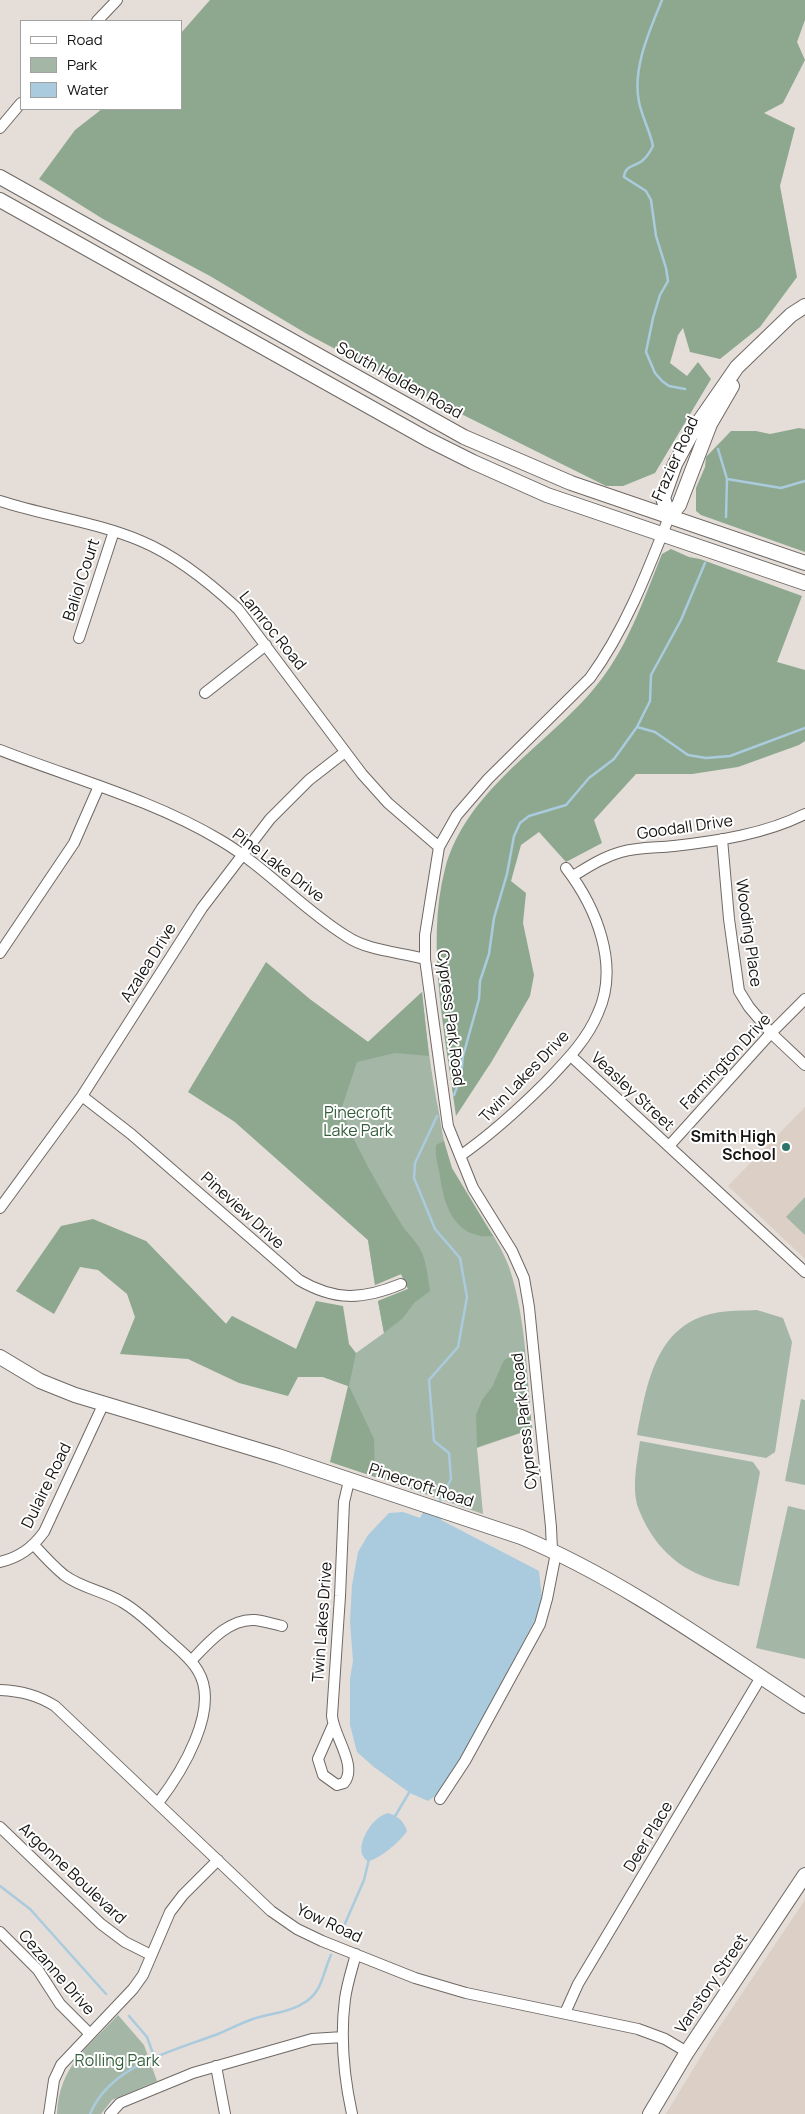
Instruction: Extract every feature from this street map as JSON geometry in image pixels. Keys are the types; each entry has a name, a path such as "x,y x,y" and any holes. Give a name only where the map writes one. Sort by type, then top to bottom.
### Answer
{"main road":[{"name":"South Holden Road","path":"0,177 464,437 571,484 805,563"},
{"path":"0,200 466,458 547,494 805,583"},
{"name":"Frazier Road","path":"668,517 679,505 710,424 752,352 791,315 805,306"},
{"name":"Pinecroft Road","path":"0,1357 40,1381 103,1405 278,1456 521,1537 554,1551 623,1587 805,1706"},
{"name":"Vanstory Street","path":"650,2114 688,2052 805,1875"}],"street":[{"path":"98,20 117,0"},
{"path":"0,128 20,104"},
{"name":"Lamroc Road","path":"0,501 114,531 142,541 166,554 215,587 238,609 345,752 388,803 439,847"},
{"name":"Cypress Park Road","path":"554,1551 531,1326 524,1278 512,1251 473,1188 448,1126 425,959 426,927 439,847 457,815 484,783 590,678 601,664 632,604 668,517"},
{"name":"Baliol Court","path":"79,638 114,531"},
{"path":"205,693 266,645"},
{"name":"Pine Lake Drive","path":"0,750 151,804 243,854 347,937 369,946 425,959"},
{"name":"Azalea Drive","path":"0,1208 82,1096 202,908 277,812 309,780 345,752"},
{"path":"0,953 4,941 74,843 99,786"},
{"name":"Goodall Drive","path":"569,872 620,852 646,847 722,840 766,828 805,814"},
{"name":"Wooding Place","path":"722,840 727,904 739,991 749,1007 771,1033 805,1065"},
{"name":"Twin Lakes Drive","path":"460,1156 510,1118 571,1056 588,1033 599,1012 605,989 607,966 603,940 585,899 569,872"},
{"name":"Farmington Drive","path":"669,1146 771,1033 805,1000"},
{"name":"Veasley Street","path":"571,1056 805,1272"},
{"name":"Pineview Drive","path":"82,1096 205,1197 299,1280 318,1291 337,1296 373,1294 401,1284"},
{"name":"Dulaire Road","path":"0,1562 16,1558 34,1545 44,1532 103,1405"},
{"name":"Twin Lakes Drive","path":"333,1725 350,1772 348,1779 344,1783 337,1785 323,1776 318,1759 333,1725 344,1502 349,1481"},
{"path":"34,1545 64,1575 123,1602 138,1613 191,1661 204,1684 205,1700 200,1725 187,1761 176,1780 158,1803"},
{"path":"440,1799 465,1761 540,1624 547,1599 554,1551"},
{"path":"191,1661 221,1632 236,1622 254,1620 282,1626"},
{"name":"Deer Place","path":"566,2013 584,1976 761,1677"},
{"name":"Yow Road","path":"0,1690 16,1691 38,1696 55,1706 271,1911 290,1924 322,1941 415,1978 457,1991 638,2029 665,2039 688,2052"},
{"name":"Argonne Boulevard","path":"0,1827 101,1924 125,1942 152,1955"},
{"path":"49,2114 54,2080 61,2065 138,1982 143,1975 170,1912 218,1860"},
{"name":"Cezanne Drive","path":"0,1932 38,1970 60,2004 90,2034"},
{"path":"352,2114 343,2037 345,1998 356,1954"},
{"path":"110,2114 120,2103 139,2094 216,2066 312,2039 343,2037"},
{"path":"216,2066 225,2114"}],"shaded area":[{"name":"Smith High School","path":"805,1107 805,1259 728,1186"},
{"path":"805,1900 805,2114 666,2114 712,2038"}],"green space":[{"path":"210,0 805,0 805,20 797,42 805,60 783,103 764,113 795,128 780,186 797,277 760,327 720,359 690,352 683,328 678,335 670,363 687,376 698,362 711,379 655,473 623,486 606,486 409,388 307,334 210,276 103,219 39,179 75,130 101,110 182,110 182,32"},
{"path":"799,428 805,429 805,552 701,515 696,511 696,488 705,467 706,457 731,431 756,431 770,434"},
{"path":"671,549 802,596 777,662 805,670 805,741 799,745 738,767 692,774 636,774 594,820 602,843 566,862 539,832 521,845 511,881 526,893 523,923 534,975 530,996 492,1061 456,1116 439,992 437,960 439,898 445,869 455,841 470,816 488,794 508,772 572,712 604,676 633,626 662,554"},
{"path":"266,962 311,1000 368,1042 422,992 429,1056 395,1053 357,1062 341,1110 376,1181 402,1225 419,1247 426,1268 430,1291 414,1303 403,1318 384,1333 378,1301 408,1289 401,1274 375,1285 368,1240 235,1122 188,1092"},
{"name":"Pinecroft Lake Park","path":"422,992 431,1068 447,1155 458,1182 497,1241 509,1267 519,1306 525,1347 532,1429 477,1448 483,1514 358,1471 365,1446 348,1386 323,1377 276,1377 122,1270 146,1241 226,1324 232,1316 296,1349 356,1353 384,1333 378,1301 408,1289 401,1274 375,1285 368,1240 235,1122 311,1000 368,1042"},
{"path":"444,1141 452,1168 493,1236 481,1236 468,1232 455,1220 450,1212 443,1194 436,1153 436,1145"},
{"path":"805,1197 805,1235 786,1217"},
{"path":"93,1219 146,1241 226,1324 232,1316 296,1349 316,1301 343,1306 349,1344 356,1353 349,1386 374,1439 375,1477 330,1462 348,1386 323,1377 298,1377 288,1396 239,1383 188,1359 120,1354 135,1317 127,1294 98,1270 80,1267 54,1314 16,1291 61,1226"},
{"path":"757,1310 783,1318 792,1342 775,1452 766,1458 637,1435 650,1377 657,1359 667,1343 679,1330 695,1320 715,1313"},
{"path":"524,1350 532,1429 477,1447 476,1415 482,1400 492,1387 504,1360"},
{"path":"801,1399 805,1400 805,1485 785,1481"},
{"path":"640,1441 753,1462 760,1472 739,1586 691,1571 666,1553 656,1541 639,1510 635,1494 635,1476"},
{"path":"788,1506 805,1510 805,1659 756,1648"},
{"name":"Rolling Park","path":"118,2015 144,2045 157,2081 112,2100 101,2114 57,2114 59,2097 69,2070 77,2058"}],"water":[{"path":"430,1500 450,1506 441,1520 539,1571 542,1600 536,1618 453,1774 439,1793 428,1801 410,1793 357,1752 350,1725 350,1679 353,1661 350,1622 352,1585 358,1552 368,1535 389,1513 403,1512 420,1518"},
{"path":"388,1813 400,1819 407,1831 389,1849 377,1858 368,1861 362,1852 363,1840 373,1823"}],"waterway":[{"path":"662,0 643,49 637,89 642,113 653,146 644,159 626,170 624,177 646,191 651,200 656,236 668,281 660,295 646,352 655,373 662,381 669,386 685,389"},
{"path":"718,449 727,479 726,517"},
{"path":"727,479 781,488 805,481"},
{"path":"454,1095 461,1076 463,1056 479,999 480,981 489,954 494,918 507,874 514,836 520,823 529,816 566,805 589,778 614,759 637,727 650,701 651,675 681,620 705,563"},
{"path":"637,727 655,732 688,755 706,758 730,756 805,728"},
{"path":"437,1116 415,1163 414,1178 435,1229 460,1258 467,1297 458,1347 429,1380 434,1441 449,1453 451,1479 438,1505"},
{"path":"394,1818 410,1791"},
{"path":"340,1935 364,1880 369,1859"},
{"path":"0,1886 30,1909 106,1994"},
{"path":"90,2114 99,2097 112,2083 145,2062 249,2021 301,2005 320,1986 331,1955"},
{"path":"129,2016 147,2037 155,2059"}],"place":[{"name":"Smith High School","path":"786,1147"}]}
